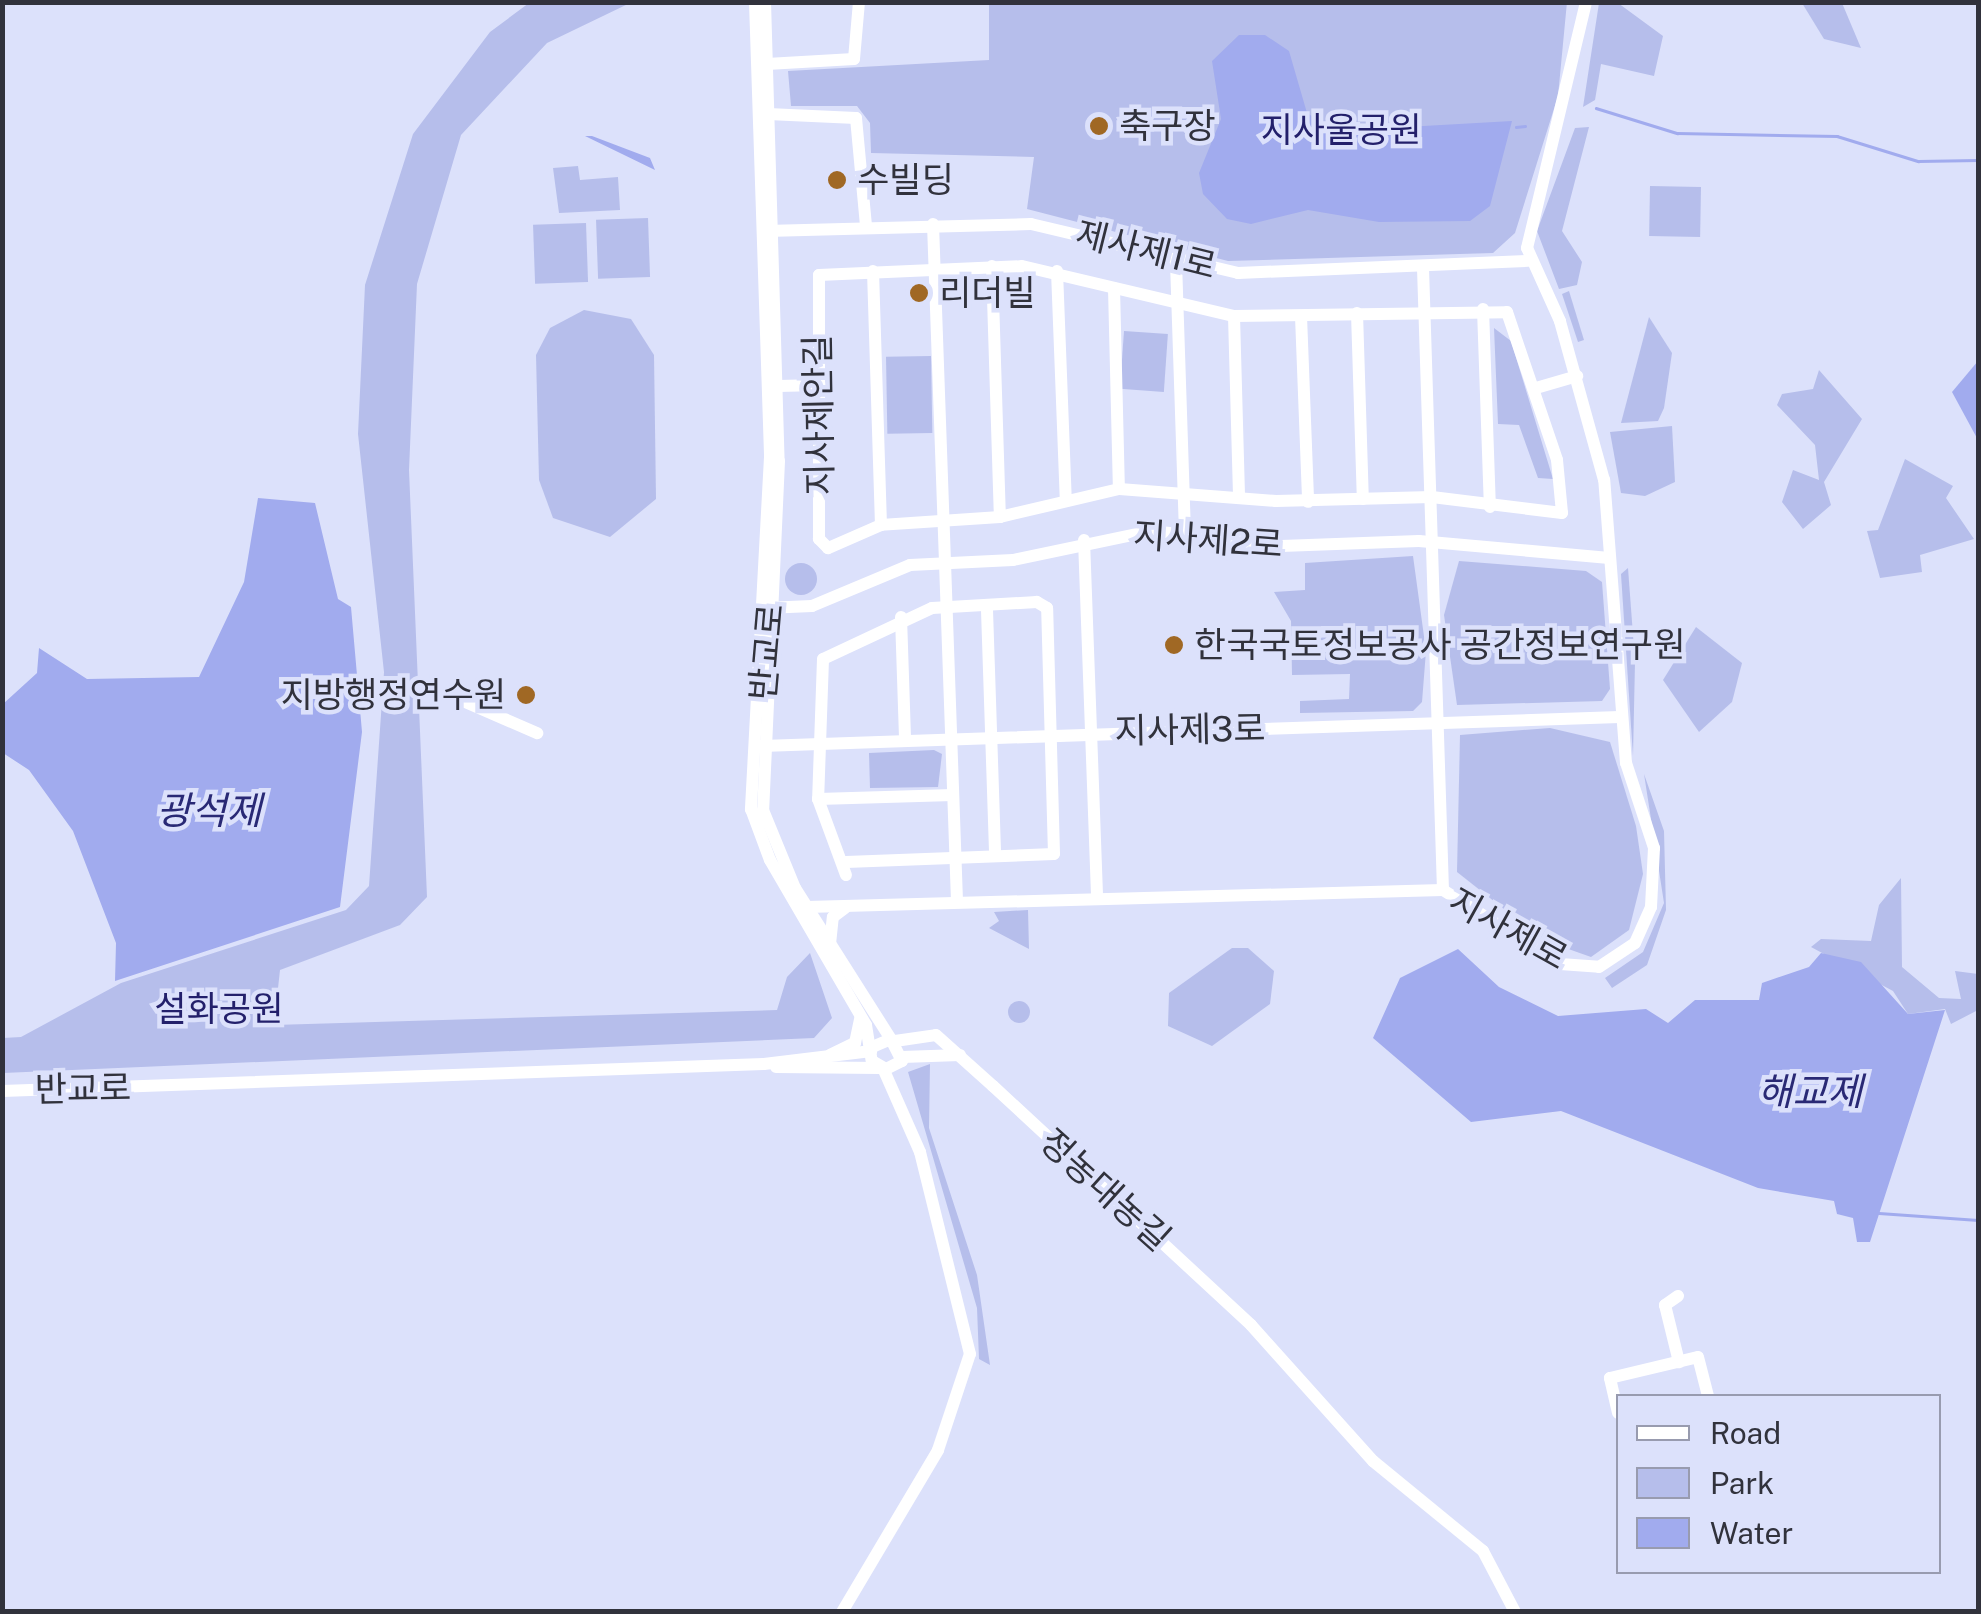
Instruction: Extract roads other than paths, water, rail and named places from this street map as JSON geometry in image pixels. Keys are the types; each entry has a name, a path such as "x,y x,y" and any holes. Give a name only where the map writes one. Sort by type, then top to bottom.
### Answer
{"street":[{"path":"756,2 768,231"},
{"path":"765,2 768,231"},
{"path":"766,64 854,59 859,2"},
{"path":"1528,261 1528,231 1569,104 1586,2"},
{"path":"768,114 856,118 866,226"},
{"path":"934,224 957,902"},
{"name":"제사제1로","path":"768,231 934,224 1074,230 1176,262 1256,273 1528,261"},
{"name":"반교로","path":"768,231 778,386 752,809 783,884 860,1020 920,1152"},
{"name":"반교로","path":"768,231 770,457 760,746 764,810 807,907 893,1040 901,1060 920,1152"},
{"name":"지사제로","path":"807,907 1443,890 1560,964 1599,967 1636,943 1651,907 1654,848 1620,717 1599,450 1576,376 1528,261"},
{"path":"1176,262 1185,532"},
{"path":"992,266 1000,517"},
{"name":"지사제안길","path":"992,266 1058,271 1178,307 1234,316 1483,309 1507,312 1536,388 1562,513 1432,497 1308,502 1184,490 1119,489 1000,517 881,525 838,548 820,539 816,281 825,271 992,266"},
{"path":"1422,268 1443,890"},
{"name":"지사제안길","path":"872,271 881,525"},
{"path":"1058,271 1066,501"},
{"path":"1114,288 1119,489"},
{"path":"1483,309 1490,507"},
{"path":"1358,313 1363,499"},
{"path":"1234,316 1240,496"},
{"path":"1301,316 1308,502"},
{"path":"1536,388 1576,376"},
{"path":"778,386 820,385"},
{"name":"지사제2로","path":"765,609 812,606 910,564 1013,560 1084,540 1185,532 1290,546 1433,541 1512,556 1608,558"},
{"path":"1084,540 1097,897"},
{"path":"1047,608 1054,854 955,857 846,868 818,798 815,743 822,659 901,617 949,609 987,610 1047,608"},
{"path":"987,610 995,856"},
{"path":"901,617 905,740"},
{"path":"462,701 536,733"},
{"name":"지사제3로","path":"760,746 1050,733 1620,717"},
{"path":"818,798 953,795"},
{"path":"830,946 833,917 844,908"},
{"path":"822,1060 855,1043 860,1020"},
{"path":"929,1054 939,1038"},
{"name":"반교로","path":"2,1091 764,1064 822,1060 893,1040 939,1038"},
{"name":"정농대농길","path":"939,1038 1251,1325 1362,1450 1498,1568 1514,1612"},
{"path":"901,1060 929,1054 960,1055"},
{"name":"반교로","path":"764,1064 881,1068 901,1060"},
{"path":"842,1612 938,1450 968,1370 966,1308 920,1152"},
{"path":"1678,1296 1665,1304 1679,1362"},
{"path":"1616,1404 1610,1378 1698,1358 1707,1394"}],"water":[{"path":"1239,35 1265,35 1289,51 1307,113 1335,131 1512,121 1490,206 1470,221 1379,222 1308,210 1251,224 1227,219 1203,194 1199,173 1221,119 1212,61"},
{"path":"585,136 650,158 655,170"},
{"path":"1978,361 1978,440 1952,392"},
{"name":"광석제","path":"258,498 315,503 338,599 351,607 362,732 340,907 115,981 116,943 73,831 29,770 3,753 3,704 37,673 39,648 87,679 199,677 244,582"},
{"name":"해교제","path":"1458,949 1499,987 1558,1016 1646,1009 1668,1023 1695,1000 1759,1000 1762,983 1809,967 1821,953 1861,962 1908,1014 1945,1010 1870,1242 1857,1242 1853,1218 1837,1214 1834,1201 1758,1188 1561,1111 1471,1122 1373,1038 1400,978"}],"waterway":[{"path":"1596,108 1677,133 1837,136 1918,161 1978,160"},
{"path":"1516,127 1525,126"},
{"path":"1879,1213 1978,1220"}],"place":[{"name":"축구장","path":"1099,126"},
{"name":"수빌딩","path":"837,180"},
{"name":"리더빌","path":"919,293"},
{"name":"한국국토정보공사 공간정보연구원","path":"1174,645"},
{"name":"지방행정연수원","path":"526,695"}],"park label":[{"name":"지사울공원","path":"1341,130"},
{"name":"설화공원","path":"219,1009"}]}
